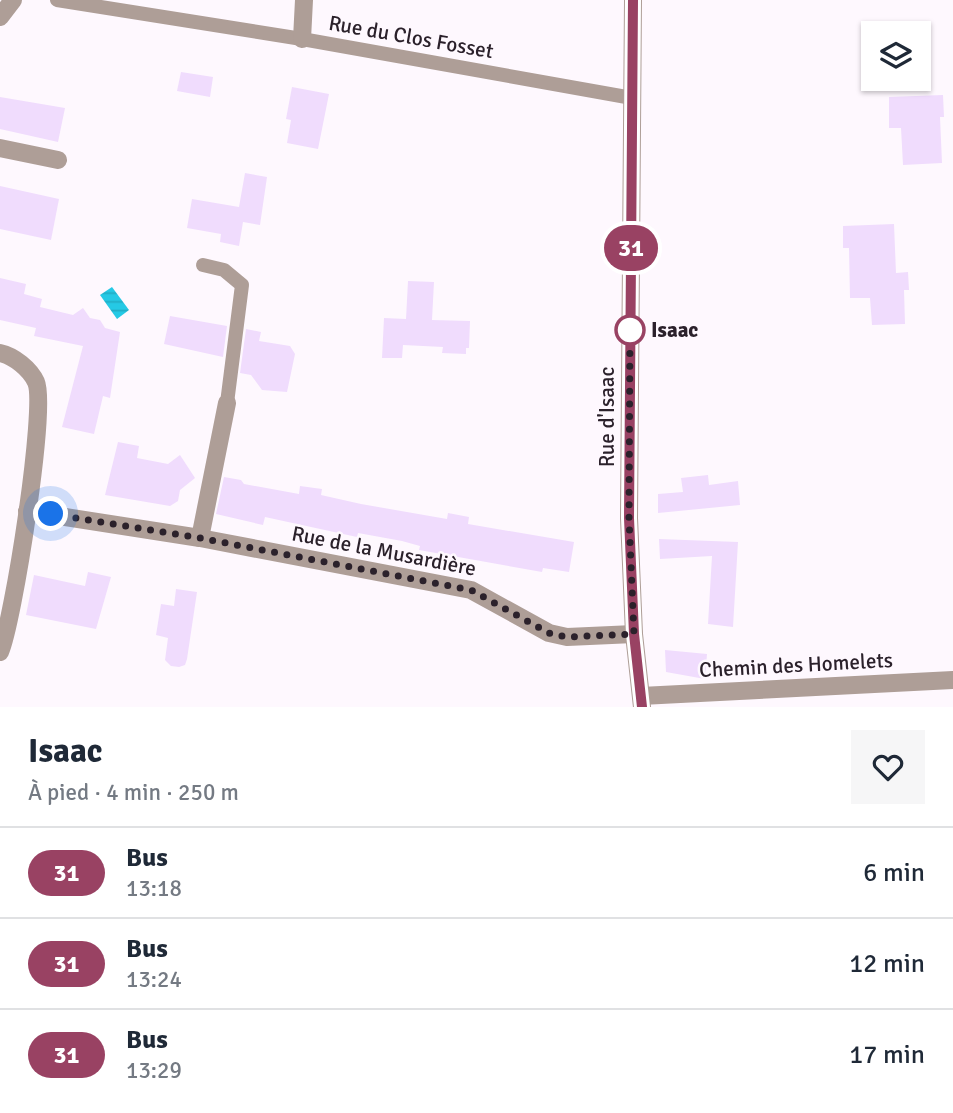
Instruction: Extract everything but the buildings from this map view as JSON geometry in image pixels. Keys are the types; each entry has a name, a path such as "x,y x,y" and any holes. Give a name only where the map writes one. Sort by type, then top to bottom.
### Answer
{"street":[{"path":"0,17 13,0"},
{"path":"302,39 304,0"},
{"name":"Rue d'Isaac","path":"633,0 629,491 634,634 641,702"},
{"path":"0,148 58,160"},
{"path":"0,353 8,355 28,370 37,384 39,410 24,539 0,652"},
{"path":"200,538 227,403"},
{"name":"Rue de la Musardière","path":"27,510 200,538 471,590 558,635 634,634"},
{"name":"Chemin des Homelets","path":"641,702 953,680"}],"lane":[{"name":"Rue du Clos Fosset","path":"57,0 302,39 632,98"},
{"path":"203,265 224,270 242,285 227,403"}],"water":[{"path":"112,287 129,310 117,319 100,295"}],"bus line":[{"name":"31","path":"633,0 629,518 634,634 642,707"}],"place":[{"name":"Isaac","path":"630,330"}],"route":[{"path":"51,514 200,538 451,585 489,598 549,633 567,637 634,634 629,518 630,330"}]}
